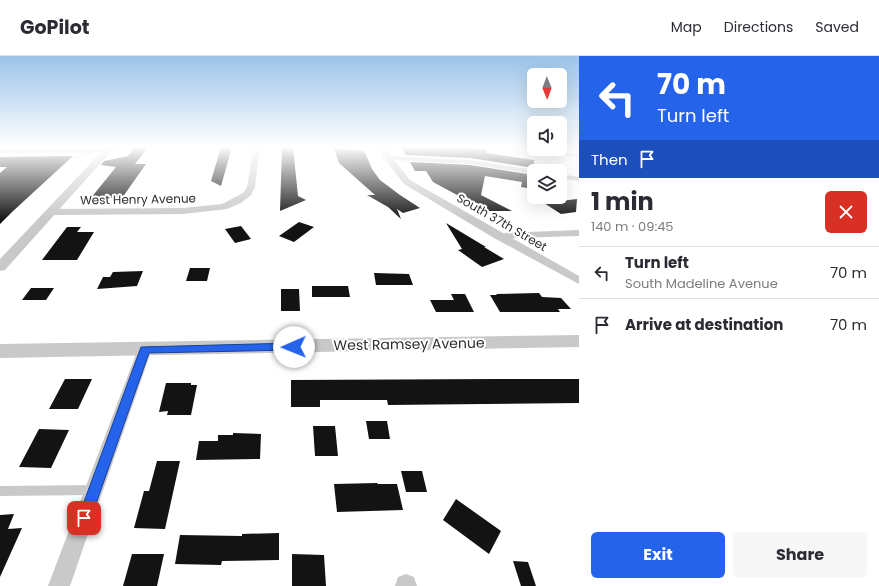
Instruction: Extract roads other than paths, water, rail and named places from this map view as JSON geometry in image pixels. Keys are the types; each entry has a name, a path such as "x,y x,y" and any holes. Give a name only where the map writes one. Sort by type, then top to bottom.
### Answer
{"street":[{"path":"0,267 53,212 89,172"},
{"name":"West Henry Avenue","path":"53,212 183,211 224,207 238,201 247,194 251,187 254,172"},
{"name":"South 37th Street","path":"399,172 407,182 579,282"},
{"path":"567,177 579,179"},
{"path":"498,236 579,233"},
{"name":"West Ramsey Avenue","path":"0,351 579,341"},
{"path":"59,586 145,349"}],"lane":[{"path":"0,491 94,490"}]}
